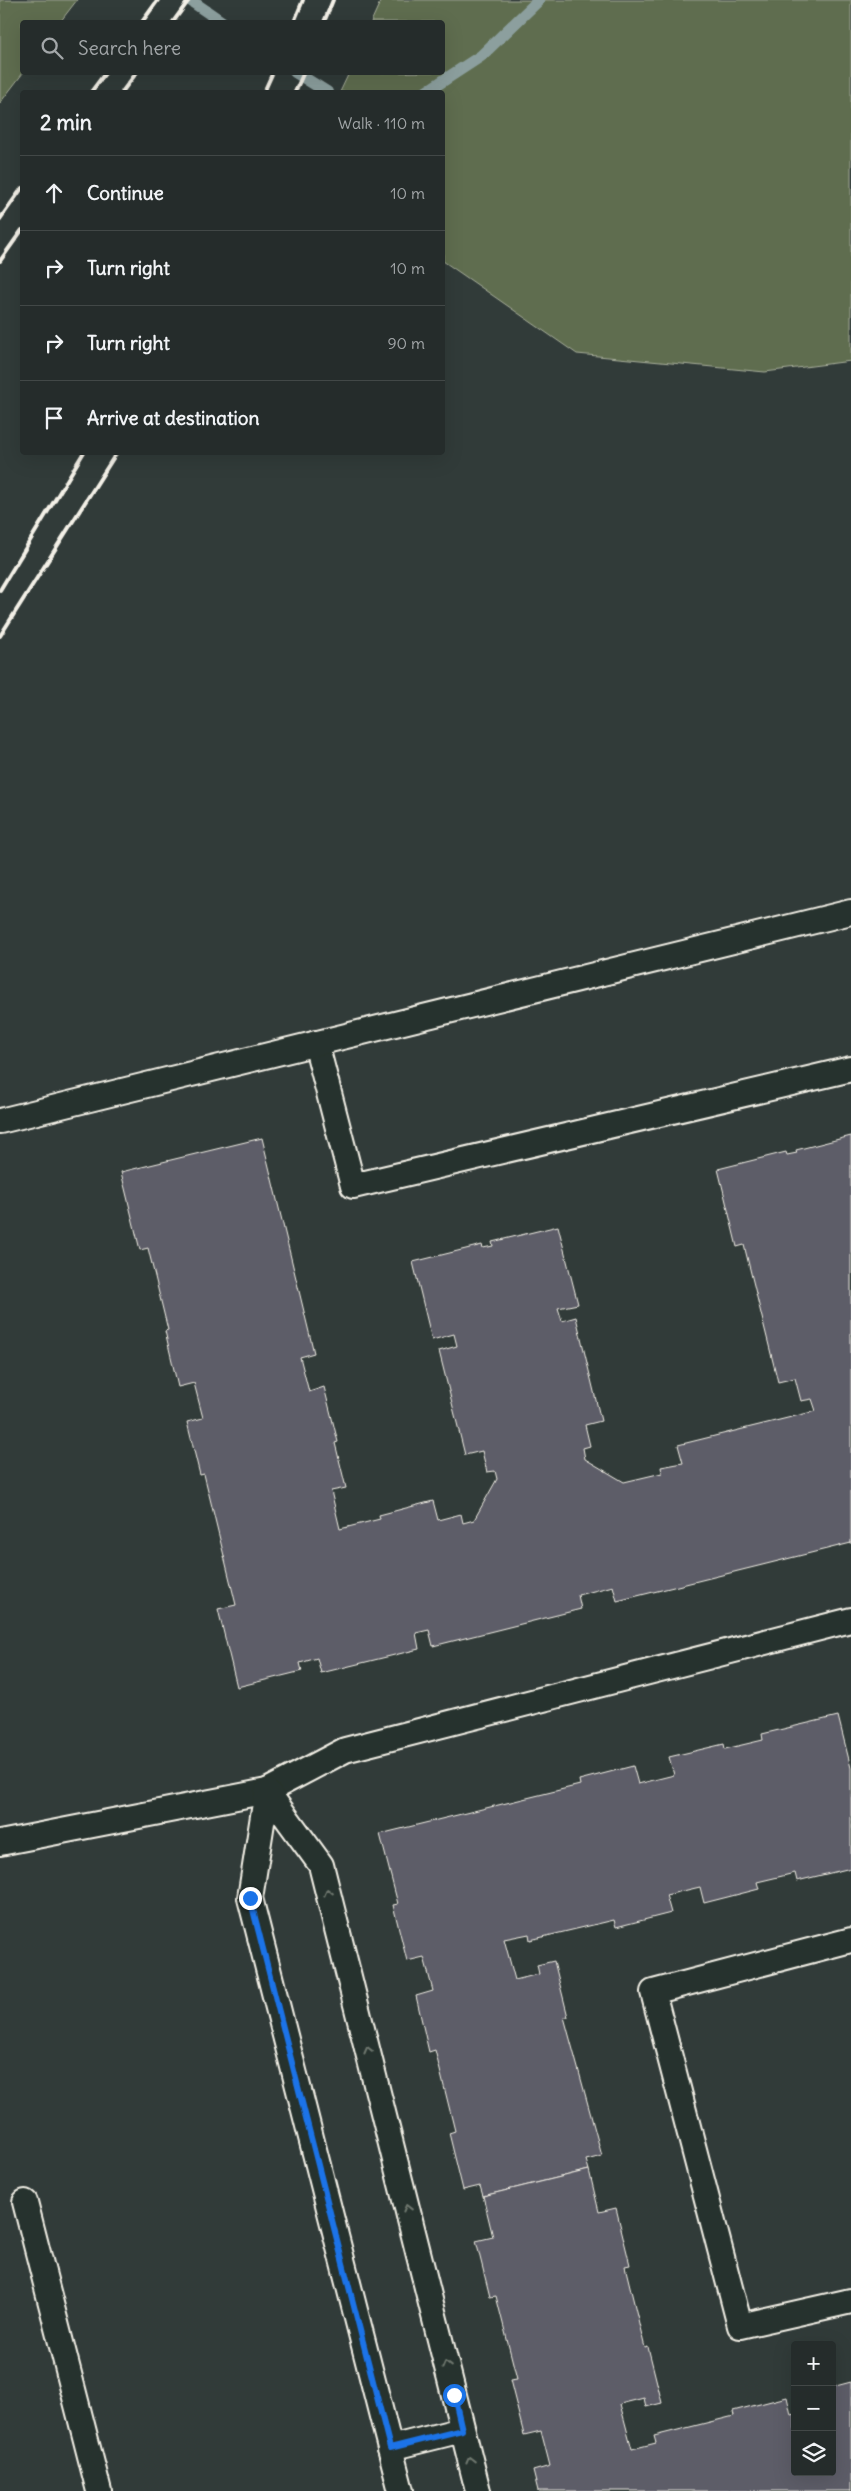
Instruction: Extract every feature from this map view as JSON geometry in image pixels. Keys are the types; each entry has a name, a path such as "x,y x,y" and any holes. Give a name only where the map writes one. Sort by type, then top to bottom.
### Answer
{"lane":[{"path":"0,1121 851,912"},
{"path":"316,1043 353,1186 851,1069"},
{"path":"0,1843 267,1792 345,1750 851,1620"},
{"path":"267,1792 321,1865 478,2491"},
{"path":"267,1792 250,1898 401,2491"},
{"path":"851,1940 653,1992 740,2326 851,2301"},
{"path":"25,2202 99,2491"},
{"path":"390,2448 462,2430"}],"green space":[{"path":"0,0 77,0 62,20 20,20 21,75 0,103"},
{"path":"381,0 851,0 851,361 765,372 577,354 445,262 445,90 341,90 348,75 445,75 445,20 372,20"}],"building":[{"path":"851,1136 851,1543 617,1601 613,1586 578,1595 581,1609 433,1646 429,1630 416,1633 419,1649 321,1673 317,1658 300,1663 302,1671 237,1687 218,1609 236,1605 204,1474 200,1475 187,1422 203,1418 194,1383 178,1387 165,1331 168,1330 148,1248 140,1250 121,1172 262,1138 314,1353 300,1357 309,1392 324,1387 338,1442 335,1443 346,1488 331,1491 340,1529 380,1519 379,1515 433,1501 438,1520 461,1514 463,1523 474,1520 497,1479 495,1471 487,1472 482,1451 465,1455 439,1351 457,1346 454,1334 432,1340 413,1262 482,1245 483,1248 493,1246 492,1242 558,1226 578,1304 558,1308 562,1321 576,1317 601,1421 585,1425 590,1446 583,1448 585,1459 624,1482 662,1473 661,1467 683,1463 678,1445 816,1411 812,1399 801,1401 795,1378 778,1382 744,1245 737,1247 718,1169 786,1152 787,1155 797,1153 796,1150"},
{"path":"838,1716 851,1768 851,1868 797,1881 795,1873 757,1882 759,1889 704,1903 700,1887 666,1895 671,1913 616,1927 614,1920 530,1940 529,1934 504,1939 515,1980 539,1974 537,1965 554,1961 568,2017 564,2017 602,2156 586,2160 589,2170 483,2196 480,2186 463,2190 449,2133 455,2131 435,2050 429,2052 416,1996 433,1991 424,1957 407,1961 393,1905 398,1904 380,1834 580,1785 579,1780 633,1766 638,1784 674,1775 669,1757 724,1744 725,1749 763,1740 762,1734"},
{"path":"589,2170 599,2212 616,2208 630,2265 625,2266 645,2348 648,2347 662,2403 646,2407 644,2398 620,2404 632,2449 656,2443 654,2436 734,2416 733,2411 787,2397 791,2415 791,2476 836,2476 836,2386 851,2382 851,2491 538,2491 533,2471 550,2466 541,2431 524,2435 510,2380 517,2379 496,2296 490,2297 476,2241 493,2237 483,2196"}],"waterway":[{"path":"190,0 219,20"},
{"path":"429,90 481,56 539,0"},
{"path":"300,75 324,90"}],"railway":[{"path":"143,20 158,0"},
{"path":"174,20 189,0"},
{"path":"295,20 303,0"},
{"path":"325,20 333,0"},
{"path":"92,90 104,75"},
{"path":"124,90 135,75"},
{"path":"265,90 272,75"},
{"path":"296,90 303,75"},
{"path":"0,219 20,191"},
{"path":"0,261 20,233"},
{"path":"0,590 82,455"},
{"path":"0,636 115,455"}],"route":[{"path":"250,1898 390,2448 462,2430 454,2395"}]}
